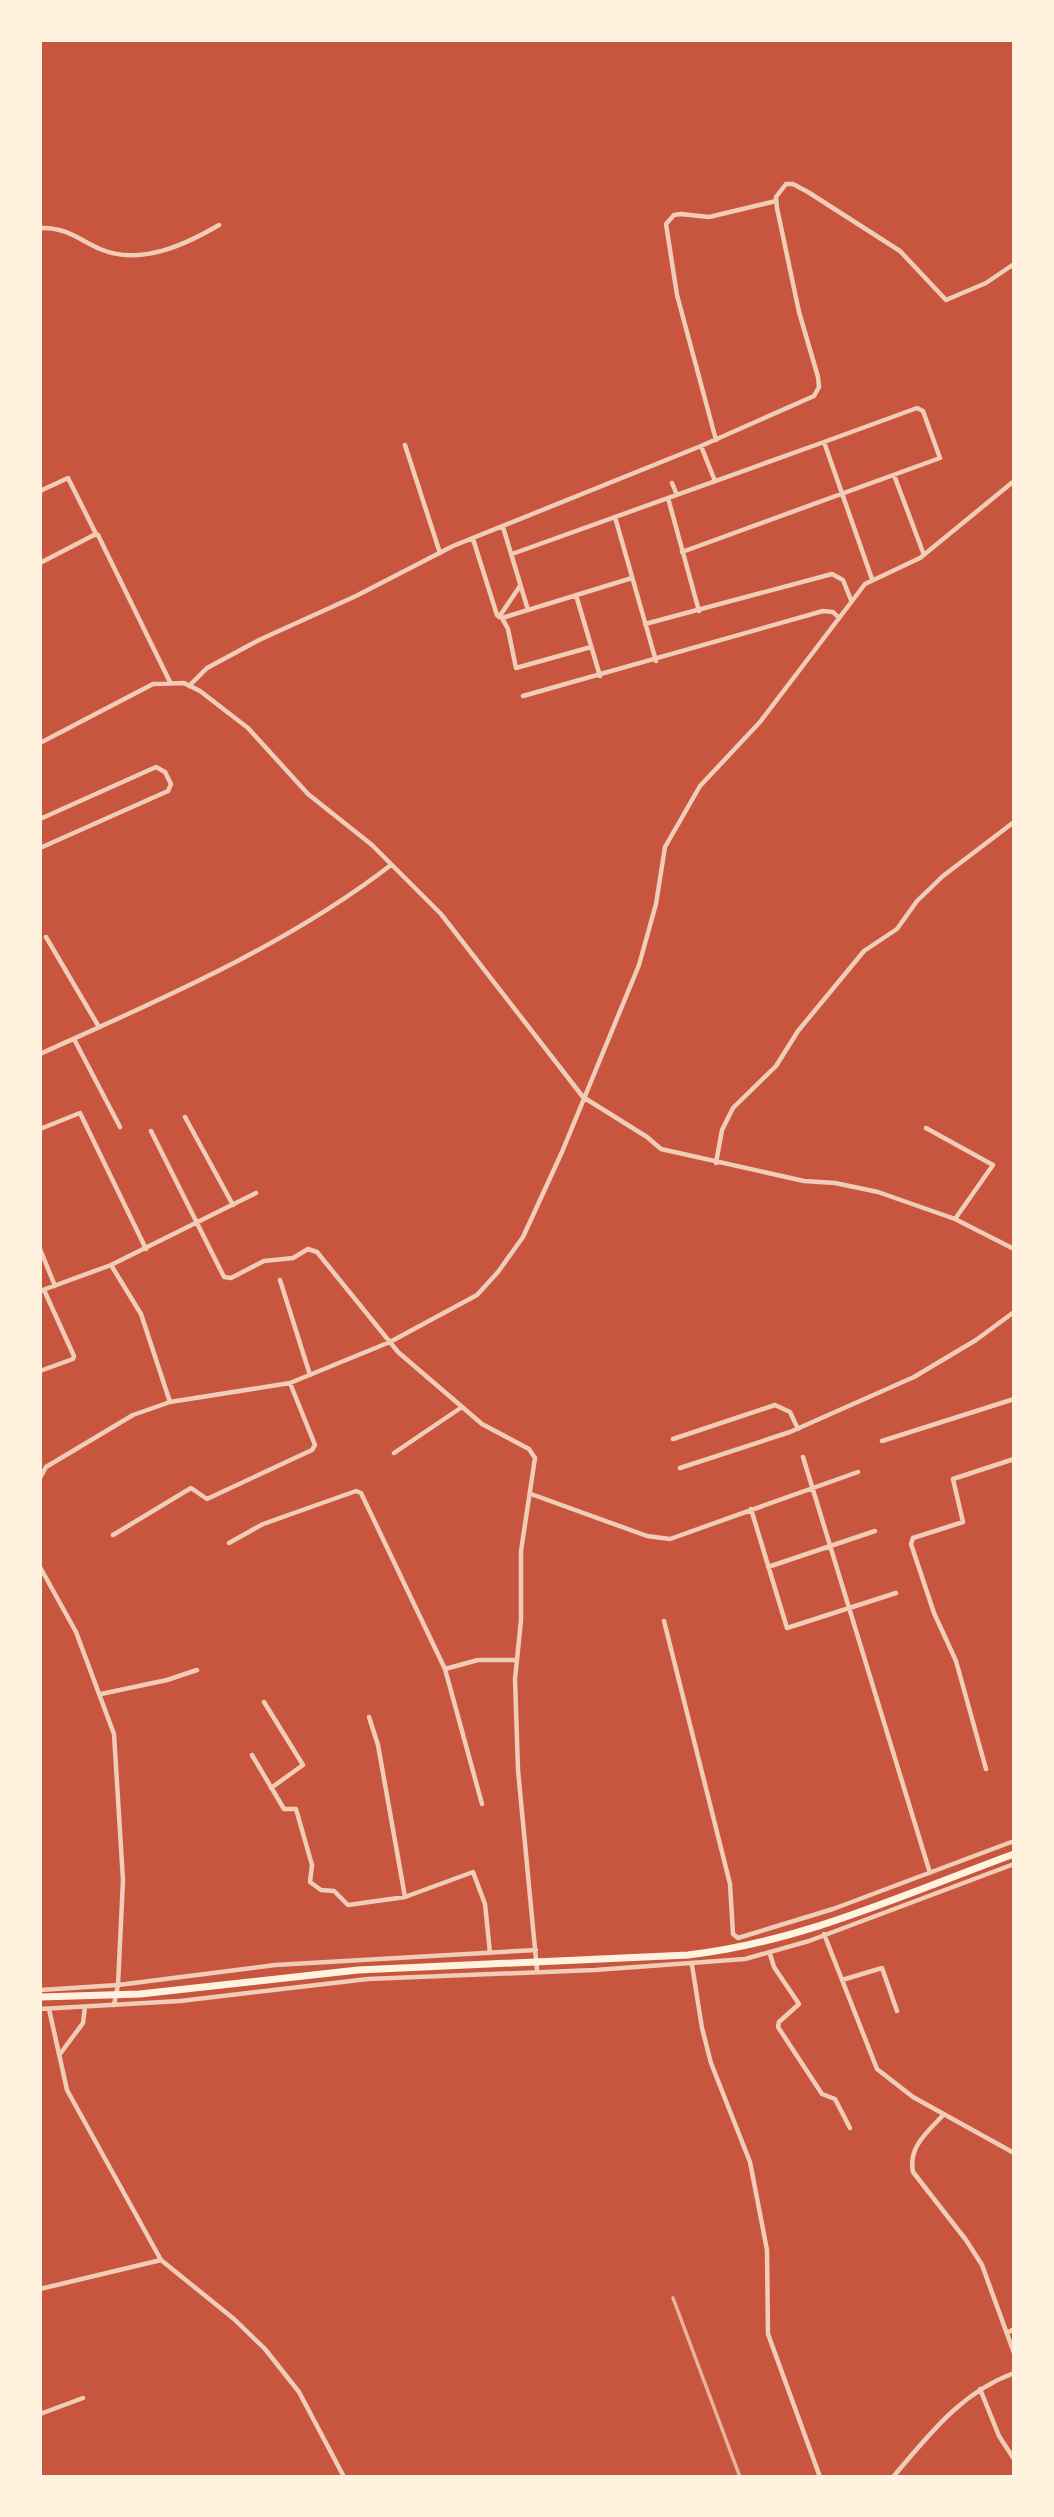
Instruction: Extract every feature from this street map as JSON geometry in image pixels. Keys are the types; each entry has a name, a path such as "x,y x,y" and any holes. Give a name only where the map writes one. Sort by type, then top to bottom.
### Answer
{"main road":[{"path":"40,1997 140,1994 358,1970 688,1955 740,1949 785,1937 1014,1854"}],"street":[{"path":"189,686 207,668 235,652 440,553 716,440 814,396 819,387 799,312 776,201 778,191 786,184 793,184 808,192 900,251 946,300 986,283 1014,264"},
{"path":"716,440 677,295 666,224 674,215 688,213 709,217 776,201"},
{"path":"40,228 70,232 112,253 142,255 192,241 219,225"},
{"path":"512,554 921,409 940,458 682,552"},
{"path":"824,442 872,579"},
{"path":"405,445 440,553"},
{"path":"701,446 715,481"},
{"path":"894,475 924,555"},
{"path":"40,491 68,478 170,682"},
{"path":"40,1478 43,1467 132,1415 170,1402 290,1383 390,1342 456,1309 477,1295 498,1272 523,1237 562,1152 642,955 656,904 662,857 673,831 709,774 760,722 865,583 906,566 924,555 1014,481"},
{"path":"672,483 677,495"},
{"path":"668,498 699,611"},
{"path":"615,517 656,661"},
{"path":"503,527 528,610"},
{"path":"40,563 96,534"},
{"path":"473,539 500,617 508,629 516,668 591,647"},
{"path":"645,624 832,574 844,580 852,600"},
{"path":"500,617 632,578"},
{"path":"500,617 521,585"},
{"path":"576,595 600,676"},
{"path":"523,696 656,661 823,611 833,612 839,618"},
{"path":"40,743 153,684 170,682 189,686 248,728 308,794 391,864 441,914 583,1097 647,1137 661,1149 716,1163 878,1192 955,1219 1014,1249"},
{"path":"40,819 156,767 165,772 171,784 168,791 40,848"},
{"path":"716,1163 722,1130 733,1108 776,1066 798,1031 864,951 897,929 917,901 943,876 1014,822"},
{"path":"40,1047 42,1054 196,983 324,914 391,864"},
{"path":"47,937 99,1027"},
{"path":"74,1039 120,1127"},
{"path":"40,1129 80,1113 146,1249"},
{"path":"185,1117 233,1205"},
{"path":"926,1128 993,1165 955,1219"},
{"path":"151,1131 226,1278 264,1261 293,1258 308,1248 317,1252 390,1342 495,1433 533,1453 536,1462 521,1552 521,1620 517,1660 518,1770 537,1970"},
{"path":"40,1371 73,1359 74,1356 42,1290 111,1265 256,1193"},
{"path":"40,1249 55,1286"},
{"path":"111,1265 141,1314 170,1402"},
{"path":"280,1280 310,1375"},
{"path":"680,1468 798,1429 929,1370 1014,1311"},
{"path":"113,1535 191,1488 207,1499 312,1450 315,1445 290,1383"},
{"path":"882,1441 1014,1399"},
{"path":"673,1439 775,1405 790,1412 798,1429"},
{"path":"394,1453 462,1407"},
{"path":"803,1457 810,1488 930,1873"},
{"path":"986,1769 956,1661 934,1613 911,1544 913,1538 963,1522 953,1479 1014,1460"},
{"path":"531,1494 660,1539 670,1539 858,1472"},
{"path":"229,1543 293,1512 359,1492 445,1669 482,1804"},
{"path":"751,1509 787,1628 896,1592"},
{"path":"768,1567 875,1531"},
{"path":"40,1567 76,1632 114,1734 123,1880 118,1985 114,2005"},
{"path":"664,1621 730,1884 733,1934 742,1938 1014,1841"},
{"path":"445,1669 478,1660 517,1660"},
{"path":"101,1694 167,1680 197,1670"},
{"path":"264,1702 303,1765 271,1788"},
{"path":"369,1717 378,1745 405,1897"},
{"path":"252,1755 284,1809 296,1809 312,1865 310,1882 316,1887 334,1891 348,1905 405,1897 473,1872 485,1904 490,1953"},
{"path":"40,2009 180,2001 368,1979 692,1965 770,1954 1014,1864"},
{"path":"824,1934 877,2069 913,2097 1014,2153"},
{"path":"40,1990 118,1985 275,1965 536,1950"},
{"path":"770,1954 774,1968 799,2004 779,2022 778,2027 822,2094 835,2099 850,2127"},
{"path":"692,1965 702,2028 711,2063 750,2162 767,2250 768,2334 820,2477"},
{"path":"842,1980 882,1968 897,2011"},
{"path":"59,2055 83,2023 85,2007"},
{"path":"49,2009 67,2090 161,2260 234,2319 265,2349 299,2392 344,2477"},
{"path":"944,2115 916,2146 911,2161 913,2172 982,2265 1014,2353"},
{"path":"40,2289 161,2260"},
{"path":"1007,2333 1014,2329"},
{"path":"893,2477 945,2417 980,2389 1014,2374"},
{"path":"980,2389 999,2436 1014,2459"},
{"path":"40,2414 83,2398"}],"railway":[{"path":"673,2298 740,2477"}]}
